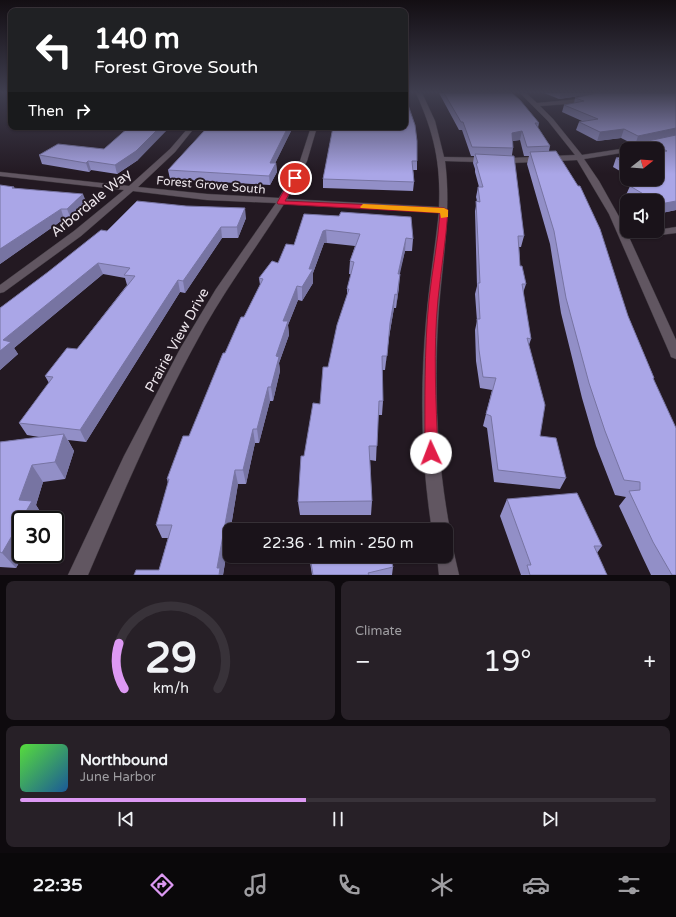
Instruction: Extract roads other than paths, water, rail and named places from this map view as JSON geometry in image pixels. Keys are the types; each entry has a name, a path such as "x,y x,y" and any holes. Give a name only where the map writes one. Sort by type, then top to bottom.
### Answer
{"street":[{"path":"432,120 442,159 444,210 442,239 434,299 430,361 431,453 439,523"},
{"path":"550,120 580,158 620,227"},
{"name":"Arbordale Way","path":"0,290 66,242 131,190 178,144 190,130"},
{"name":"Prairie View Drive","path":"78,575 135,447 186,348 234,271 280,203 302,165 313,130"},
{"path":"662,142 676,139"},
{"path":"442,159 513,161 580,158 620,150"},
{"name":"Forest Grove South","path":"0,174 131,190 280,203 444,210"},
{"path":"664,232 676,230"},
{"path":"626,238 676,354"},
{"path":"447,563 449,575"}]}
